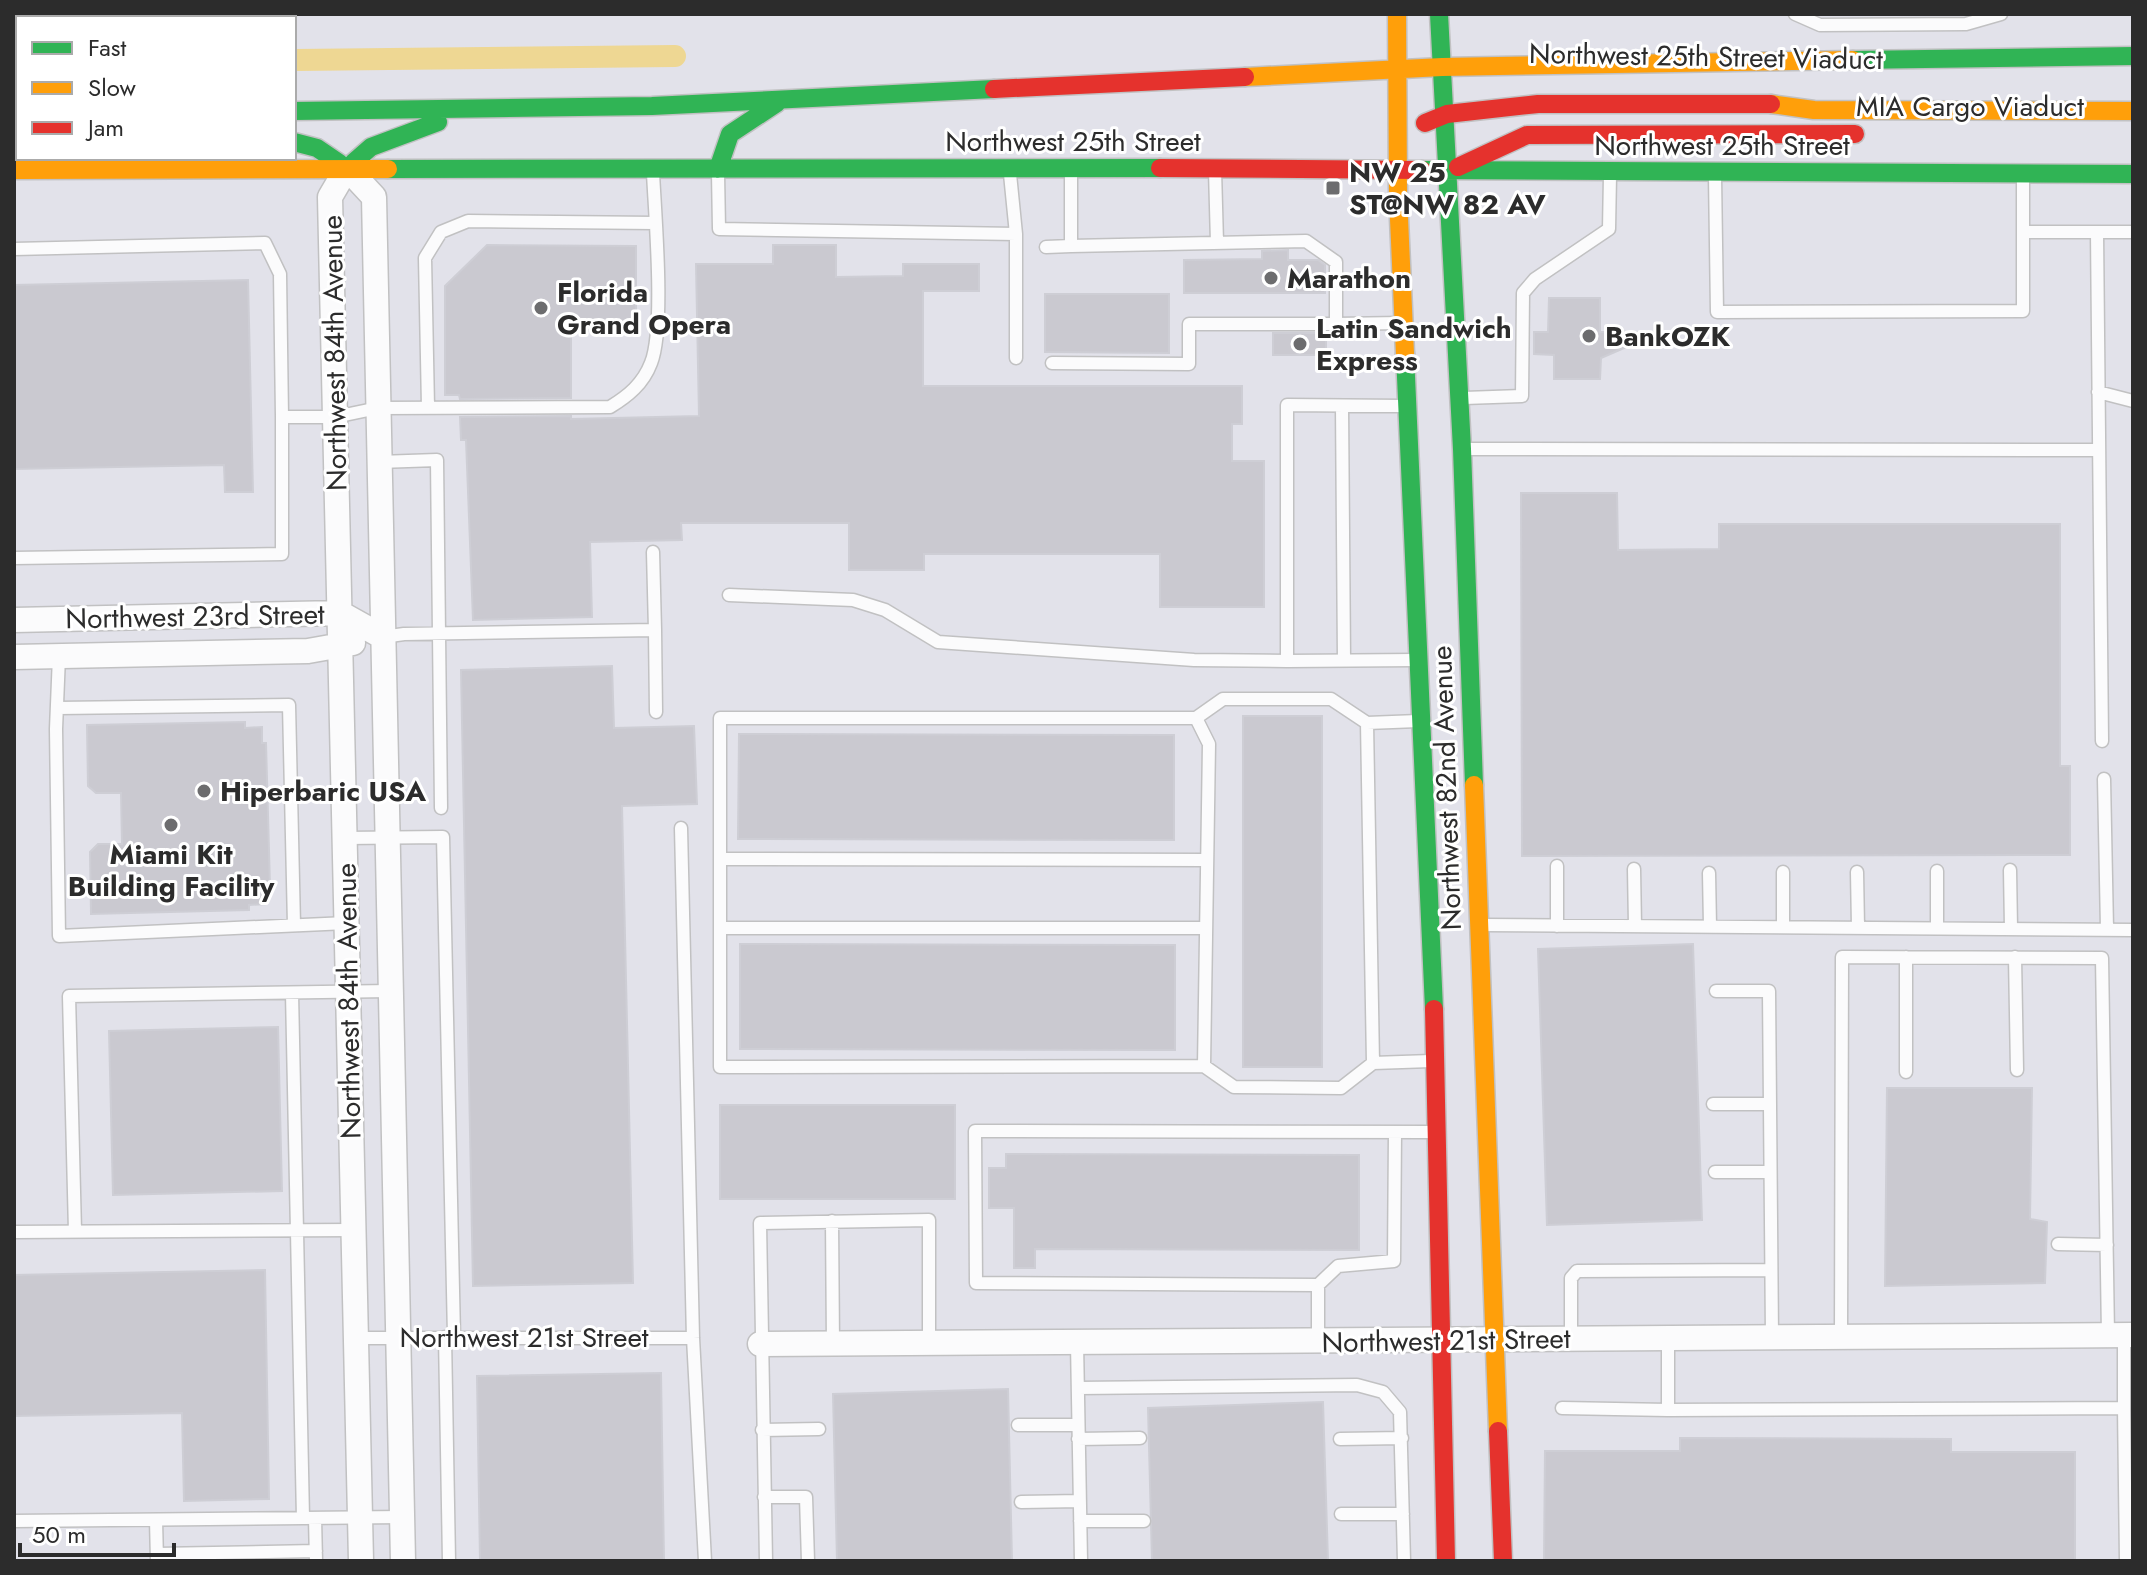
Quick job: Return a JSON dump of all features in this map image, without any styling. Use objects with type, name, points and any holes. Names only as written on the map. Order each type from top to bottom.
[{"type":"main road","name":"Northwest 82nd Avenue","points":[[1397,14],[1397,169],[1435,1061],[1446,1561]]},
{"type":"main road","name":"Northwest 82nd Avenue","points":[[1439,14],[1462,449],[1503,1561]]},
{"type":"main road","name":"Northwest 25th Street","points":[[296,111],[455,110],[782,100],[1442,67],[2133,56]]},
{"type":"main road","name":"Northwest 25th Street Viaduct","points":[[1442,67],[1503,81],[1643,83]]},
{"type":"main road","points":[[1787,104],[1830,90]]},
{"type":"main road","points":[[718,169],[723,143],[732,129],[751,121],[782,100]]},
{"type":"main road","points":[[1397,169],[1415,133],[1429,119],[1445,112],[1495,104],[1787,104],[1814,110],[2133,111]]},
{"type":"main road","points":[[296,143],[317,148],[347,168],[369,146],[398,134],[424,131],[455,110]]},
{"type":"main road","name":"MIA Cargo Viaduct","points":[[1449,171],[1527,135],[1869,134]]},
{"type":"main road","name":"Northwest 25th Street","points":[[14,170],[1397,169],[1610,173],[2133,174]]},
{"type":"main road","points":[[1421,720],[1472,720]]},
{"type":"street","name":"Northwest 84th Avenue","points":[[361,1561],[330,197],[347,168],[374,197],[403,1561]]},
{"type":"street","name":"Northwest 23rd Street","points":[[14,620],[340,613],[383,637]]},
{"type":"street","name":"Northwest 23rd Street","points":[[14,657],[308,651],[383,637]]},
{"type":"street","name":"Northwest 21st Street","points":[[760,1344],[2122,1335]]},
{"type":"lane","points":[[1795,14],[1820,25],[1966,24],[2001,14]]},
{"type":"lane","points":[[282,417],[335,417],[378,408],[610,407],[628,396],[643,380],[652,361],[656,340],[653,169]]},
{"type":"lane","points":[[718,169],[719,229],[1016,234]]},
{"type":"lane","points":[[1010,169],[1016,234],[1016,358]]},
{"type":"lane","points":[[1071,169],[1071,246]]},
{"type":"lane","points":[[1215,169],[1217,243]]},
{"type":"lane","points":[[1459,398],[1522,396],[1523,293],[1535,279],[1609,229],[1610,173]]},
{"type":"lane","points":[[1715,173],[1717,312],[2023,311],[2023,174]]},
{"type":"lane","points":[[428,407],[425,258],[441,232],[468,221],[655,223]]},
{"type":"lane","points":[[2024,232],[2133,232]]},
{"type":"lane","points":[[2097,232],[2102,741]]},
{"type":"lane","points":[[1046,247],[1306,241],[1336,262],[1336,324]]},
{"type":"lane","points":[[14,249],[265,243],[280,274],[282,417],[282,554],[14,558]]},
{"type":"lane","points":[[1052,363],[1189,364],[1189,324],[1404,323]]},
{"type":"lane","points":[[2098,392],[2133,401]]},
{"type":"lane","points":[[1287,661],[1287,405],[1407,406]]},
{"type":"lane","points":[[1342,406],[1344,660]]},
{"type":"lane","points":[[1462,449],[2098,450]]},
{"type":"lane","points":[[379,462],[437,460],[441,808]]},
{"type":"lane","points":[[653,552],[656,712]]},
{"type":"lane","points":[[729,595],[853,600],[885,610],[938,642],[1194,660],[1418,660]]},
{"type":"lane","points":[[383,637],[655,630]]},
{"type":"lane","points":[[59,656],[59,936],[347,923]]},
{"type":"lane","points":[[1421,720],[1367,723],[1331,699],[1223,699],[1196,718],[720,718],[720,1067],[1204,1066],[1234,1087],[1341,1088],[1373,1063],[1435,1061]]},
{"type":"lane","points":[[58,708],[289,705],[294,925]]},
{"type":"lane","points":[[1196,718],[1209,744],[1204,1066]]},
{"type":"lane","points":[[1367,723],[1373,1063]]},
{"type":"lane","points":[[2104,779],[2107,929]]},
{"type":"lane","points":[[681,828],[693,1338],[705,1561]]},
{"type":"lane","points":[[345,838],[443,837],[449,1561]]},
{"type":"lane","points":[[720,859],[1207,860]]},
{"type":"lane","points":[[1557,866],[1557,926]]},
{"type":"lane","points":[[1634,869],[1635,926]]},
{"type":"lane","points":[[2010,870],[2011,928]]},
{"type":"lane","points":[[1937,871],[1937,928]]},
{"type":"lane","points":[[1783,872],[1783,927]]},
{"type":"lane","points":[[1857,872],[1858,927]]},
{"type":"lane","points":[[1709,873],[1710,926]]},
{"type":"lane","points":[[1479,925],[2133,930]]},
{"type":"lane","points":[[720,928],[1205,928]]},
{"type":"lane","points":[[1841,1337],[1842,957],[2102,958],[2107,1245],[2122,1335],[2126,1561]]},
{"type":"lane","points":[[1906,957],[1906,1072]]},
{"type":"lane","points":[[2015,957],[2017,1070]]},
{"type":"lane","points":[[75,1231],[69,996],[390,991]]},
{"type":"lane","points":[[1716,991],[1769,991],[1772,1337]]},
{"type":"lane","points":[[156,1520],[157,1557],[316,1556],[309,1518],[292,993]]},
{"type":"lane","points":[[1713,1104],[1770,1104]]},
{"type":"lane","points":[[1395,1132],[1394,1261],[1338,1266],[1318,1285],[976,1283],[975,1131],[1437,1132]]},
{"type":"lane","points":[[1715,1172],[1770,1172]]},
{"type":"lane","points":[[766,1561],[760,1223],[929,1220],[929,1343]]},
{"type":"lane","points":[[832,1221],[833,1344]]},
{"type":"lane","points":[[14,1232],[353,1230]]},
{"type":"lane","points":[[2058,1244],[2107,1245]]},
{"type":"lane","points":[[1571,1338],[1571,1278],[1577,1271],[1771,1270]]},
{"type":"lane","points":[[1318,1285],[1318,1341]]},
{"type":"lane","points":[[1668,1337],[1668,1410]]},
{"type":"lane","name":"Northwest 21st Street","points":[[356,1338],[693,1338]]},
{"type":"lane","points":[[1077,1343],[1081,1561]]},
{"type":"lane","points":[[1078,1388],[1371,1387],[1383,1392],[1400,1412],[1404,1561]]},
{"type":"lane","points":[[1562,1408],[2124,1408]]},
{"type":"lane","points":[[1018,1425],[1078,1425]]},
{"type":"lane","points":[[762,1430],[819,1429]]},
{"type":"lane","points":[[1078,1439],[1140,1438]]},
{"type":"lane","points":[[1340,1439],[1402,1438]]},
{"type":"lane","points":[[764,1497],[806,1497],[808,1561]]},
{"type":"lane","points":[[1021,1502],[1080,1501]]},
{"type":"lane","points":[[1341,1514],[1403,1514]]},
{"type":"lane","points":[[14,1521],[402,1517]]},
{"type":"lane","points":[[1080,1521],[1144,1521]]},
{"type":"building","name":"Florida Grand Opera","points":[[487,245],[636,246],[636,331],[571,331],[571,398],[460,399],[459,395],[445,395],[445,286]]},
{"type":"building","points":[[773,245],[836,245],[836,277],[903,276],[903,264],[979,264],[979,291],[923,291],[923,386],[1242,386],[1242,424],[1232,424],[1232,461],[1264,461],[1264,607],[1160,607],[1160,554],[924,554],[924,570],[849,570],[849,523],[681,523],[682,540],[590,542],[592,617],[473,620],[466,440],[461,440],[460,417],[571,416],[571,419],[699,416],[696,264],[773,264]]},
{"type":"building","points":[[1288,250],[1288,260],[1318,260],[1325,265],[1325,293],[1184,293],[1184,260],[1262,259],[1262,251]]},
{"type":"building","points":[[248,280],[253,492],[225,492],[224,465],[14,469],[14,285]]},
{"type":"building","points":[[1045,294],[1169,294],[1169,353],[1045,352]]},
{"type":"building","name":"BankOZK","points":[[1549,298],[1600,298],[1600,332],[1661,332],[1601,358],[1600,379],[1554,379],[1554,355],[1534,354],[1534,332],[1548,332]]},
{"type":"building","name":"Latin Sandwich Express","points":[[1273,333],[1326,333],[1326,355],[1273,355]]},
{"type":"building","points":[[1521,493],[1617,493],[1618,550],[1719,549],[1719,524],[2060,524],[2060,766],[2070,766],[2070,855],[1522,856]]},
{"type":"building","points":[[612,666],[614,728],[694,726],[697,804],[622,806],[633,1283],[473,1286],[461,670]]},
{"type":"building","points":[[1243,716],[1322,716],[1322,1067],[1243,1067]]},
{"type":"building","points":[[245,722],[245,728],[262,727],[262,743],[266,743],[270,887],[266,887],[266,904],[249,905],[249,910],[91,914],[90,852],[98,844],[122,844],[121,793],[96,793],[88,786],[87,725]]},
{"type":"building","points":[[739,734],[1174,735],[1174,840],[738,839]]},
{"type":"building","points":[[740,944],[1175,945],[1175,1050],[740,1049]]},
{"type":"building","points":[[1693,944],[1702,1220],[1547,1225],[1538,949]]},
{"type":"building","points":[[278,1027],[282,1191],[113,1195],[109,1031]]},
{"type":"building","points":[[1887,1088],[2032,1088],[2030,1219],[2047,1222],[2045,1283],[1885,1286]]},
{"type":"building","points":[[720,1105],[955,1105],[955,1199],[720,1199]]},
{"type":"building","points":[[1006,1154],[1359,1155],[1359,1250],[1035,1249],[1035,1268],[1014,1268],[1014,1208],[989,1208],[989,1168],[1006,1168]]},
{"type":"building","points":[[265,1270],[269,1499],[184,1501],[182,1413],[14,1416],[14,1275]]},
{"type":"building","points":[[661,1373],[664,1561],[480,1561],[477,1376]]},
{"type":"building","points":[[1008,1389],[1012,1561],[837,1561],[833,1394]]},
{"type":"building","points":[[1323,1402],[1328,1561],[1152,1561],[1148,1408]]},
{"type":"building","points":[[1680,1438],[1951,1439],[1951,1452],[2075,1452],[2075,1561],[1544,1561],[1545,1451],[1680,1451]]},
{"type":"waterway","points":[[296,60],[675,56]]},
{"type":"traffic: fast","points":[[1439,14],[1462,449],[1474,785]]},
{"type":"traffic: fast","points":[[1853,60],[2133,56]]},
{"type":"traffic: fast","points":[[296,111],[652,106],[994,89]]},
{"type":"traffic: fast","points":[[718,169],[730,134],[777,103]]},
{"type":"traffic: fast","points":[[347,168],[371,147],[438,122]]},
{"type":"traffic: fast","points":[[296,143],[317,148],[345,167]]},
{"type":"traffic: fast","points":[[388,169],[1160,168]]},
{"type":"traffic: fast","points":[[1422,170],[2133,174]]},
{"type":"traffic: fast","points":[[1405,354],[1434,1009]]},
{"type":"traffic: slow","points":[[1397,14],[1398,196],[1405,354]]},
{"type":"traffic: slow","points":[[1245,77],[1442,67],[1853,60]]},
{"type":"traffic: slow","points":[[1771,104],[1814,110],[2133,111]]},
{"type":"traffic: slow","points":[[14,170],[388,169]]},
{"type":"traffic: slow","points":[[1474,785],[1498,1431]]},
{"type":"traffic: jam","points":[[994,89],[1245,77]]},
{"type":"traffic: jam","points":[[1425,123],[1447,114],[1538,104],[1771,104]]},
{"type":"traffic: jam","points":[[1458,167],[1527,135],[1855,134]]},
{"type":"traffic: jam","points":[[1160,168],[1422,170]]},
{"type":"traffic: jam","points":[[1434,1009],[1446,1561]]},
{"type":"traffic: jam","points":[[1498,1431],[1503,1561]]},
{"type":"place","name":"NW 25 ST@NW 82 AV","points":[[1333,188]]},
{"type":"place","name":"Marathon","points":[[1271,278]]},
{"type":"place","name":"Florida Grand Opera","points":[[541,308]]},
{"type":"place","name":"BankOZK","points":[[1589,336]]},
{"type":"place","name":"Latin Sandwich Express","points":[[1300,344]]},
{"type":"place","name":"Hiperbaric USA","points":[[204,791]]},
{"type":"place","name":"Miami Kit Building Facility","points":[[171,825]]}]
